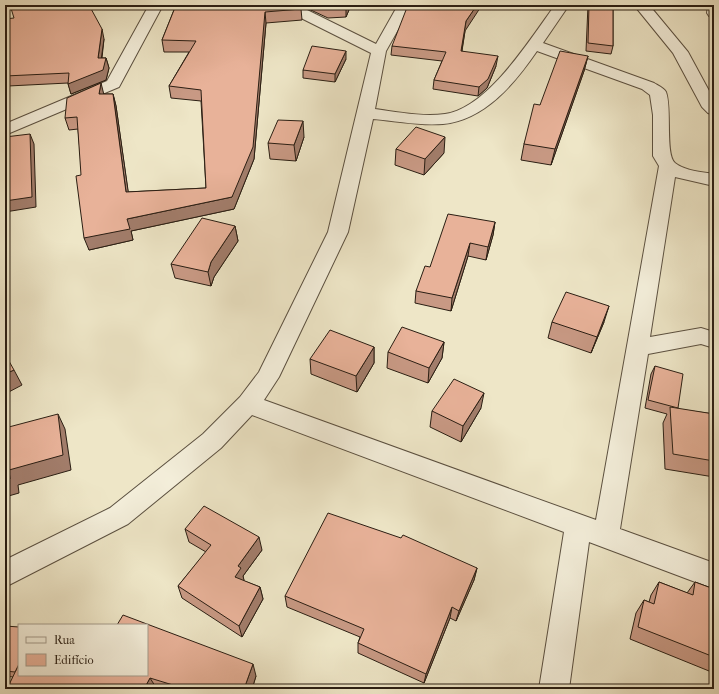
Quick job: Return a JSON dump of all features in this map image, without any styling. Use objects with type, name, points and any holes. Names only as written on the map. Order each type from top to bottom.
[{"type":"street","points":[[5,130],[113,84],[156,5]]},
{"type":"street","points":[[286,5],[379,50]]},
{"type":"street","points":[[5,574],[119,516],[212,441],[248,404],[268,377],[338,232],[379,50],[405,5]]},
{"type":"street","points":[[366,113],[432,119],[453,118],[468,111],[491,96],[520,63],[562,5]]},
{"type":"street","points":[[641,5],[680,52],[711,107]]},
{"type":"street","points":[[714,6],[714,13]]},
{"type":"street","points":[[533,45],[638,82],[648,86],[658,93],[661,115],[662,156],[668,166],[682,173],[714,180]]},
{"type":"street","points":[[711,107],[714,88]]},
{"type":"street","points":[[606,536],[668,166]]},
{"type":"street","points":[[638,348],[701,336],[714,340]]},
{"type":"street","points":[[248,404],[714,576]]},
{"type":"street","points":[[554,689],[578,526]]},
{"type":"building","points":[[10,5],[89,5],[102,29],[98,58],[106,58],[103,70],[68,84],[69,73],[5,76],[5,19],[14,18]]},
{"type":"building","points":[[176,5],[293,5],[301,9],[265,12],[253,147],[232,197],[127,219],[130,229],[84,238],[76,176],[81,175],[77,117],[65,118],[67,98],[101,83],[99,94],[113,94],[126,192],[206,188],[201,90],[169,86],[196,41],[162,40]]},
{"type":"building","points":[[322,5],[347,5],[327,7]]},
{"type":"building","points":[[409,5],[477,5],[466,21],[461,51],[498,56],[488,79],[479,87],[434,80],[446,52],[392,46]]},
{"type":"building","points":[[589,5],[613,5],[613,46],[588,43]]},
{"type":"building","points":[[312,46],[346,51],[335,74],[303,70]]},
{"type":"building","points":[[560,51],[588,56],[555,149],[524,144],[534,104],[540,105]]},
{"type":"building","points":[[278,120],[303,121],[294,145],[268,143]]},
{"type":"building","points":[[416,127],[445,137],[425,159],[396,149]]},
{"type":"building","points":[[30,134],[32,197],[5,201],[5,137]]},
{"type":"building","points":[[448,214],[495,222],[488,247],[470,243],[452,298],[416,291],[425,266],[430,267]]},
{"type":"building","points":[[202,218],[235,226],[211,262],[208,272],[171,264]]},
{"type":"building","points":[[566,292],[609,306],[597,337],[552,322]]},
{"type":"building","points":[[402,327],[444,342],[429,368],[388,352]]},
{"type":"building","points":[[330,330],[374,347],[356,376],[310,359]]},
{"type":"building","points":[[5,354],[14,370],[5,374]]},
{"type":"building","points":[[655,366],[683,374],[678,408],[648,400]]},
{"type":"building","points":[[454,379],[484,393],[463,426],[432,411]]},
{"type":"building","points":[[670,407],[714,414],[714,461],[673,454]]},
{"type":"building","points":[[58,414],[63,455],[9,470],[10,479],[5,480],[5,428]]},
{"type":"building","points":[[204,506],[259,537],[238,566],[241,568],[235,577],[260,587],[239,626],[178,586],[211,545],[185,529]]},
{"type":"building","points":[[328,513],[401,538],[403,535],[477,568],[459,611],[452,607],[426,674],[358,643],[364,629],[285,596]]},
{"type":"building","points":[[659,582],[693,595],[695,582],[714,589],[714,657],[638,627],[644,600],[654,604]]},
{"type":"building","points":[[123,615],[147,624],[118,624]]},
{"type":"building","points":[[148,624],[253,664],[244,689],[186,689],[150,678],[144,689],[7,689],[18,666],[18,676],[148,676]]},
{"type":"building","points":[[5,626],[18,627],[18,666],[15,672],[5,671]]}]
